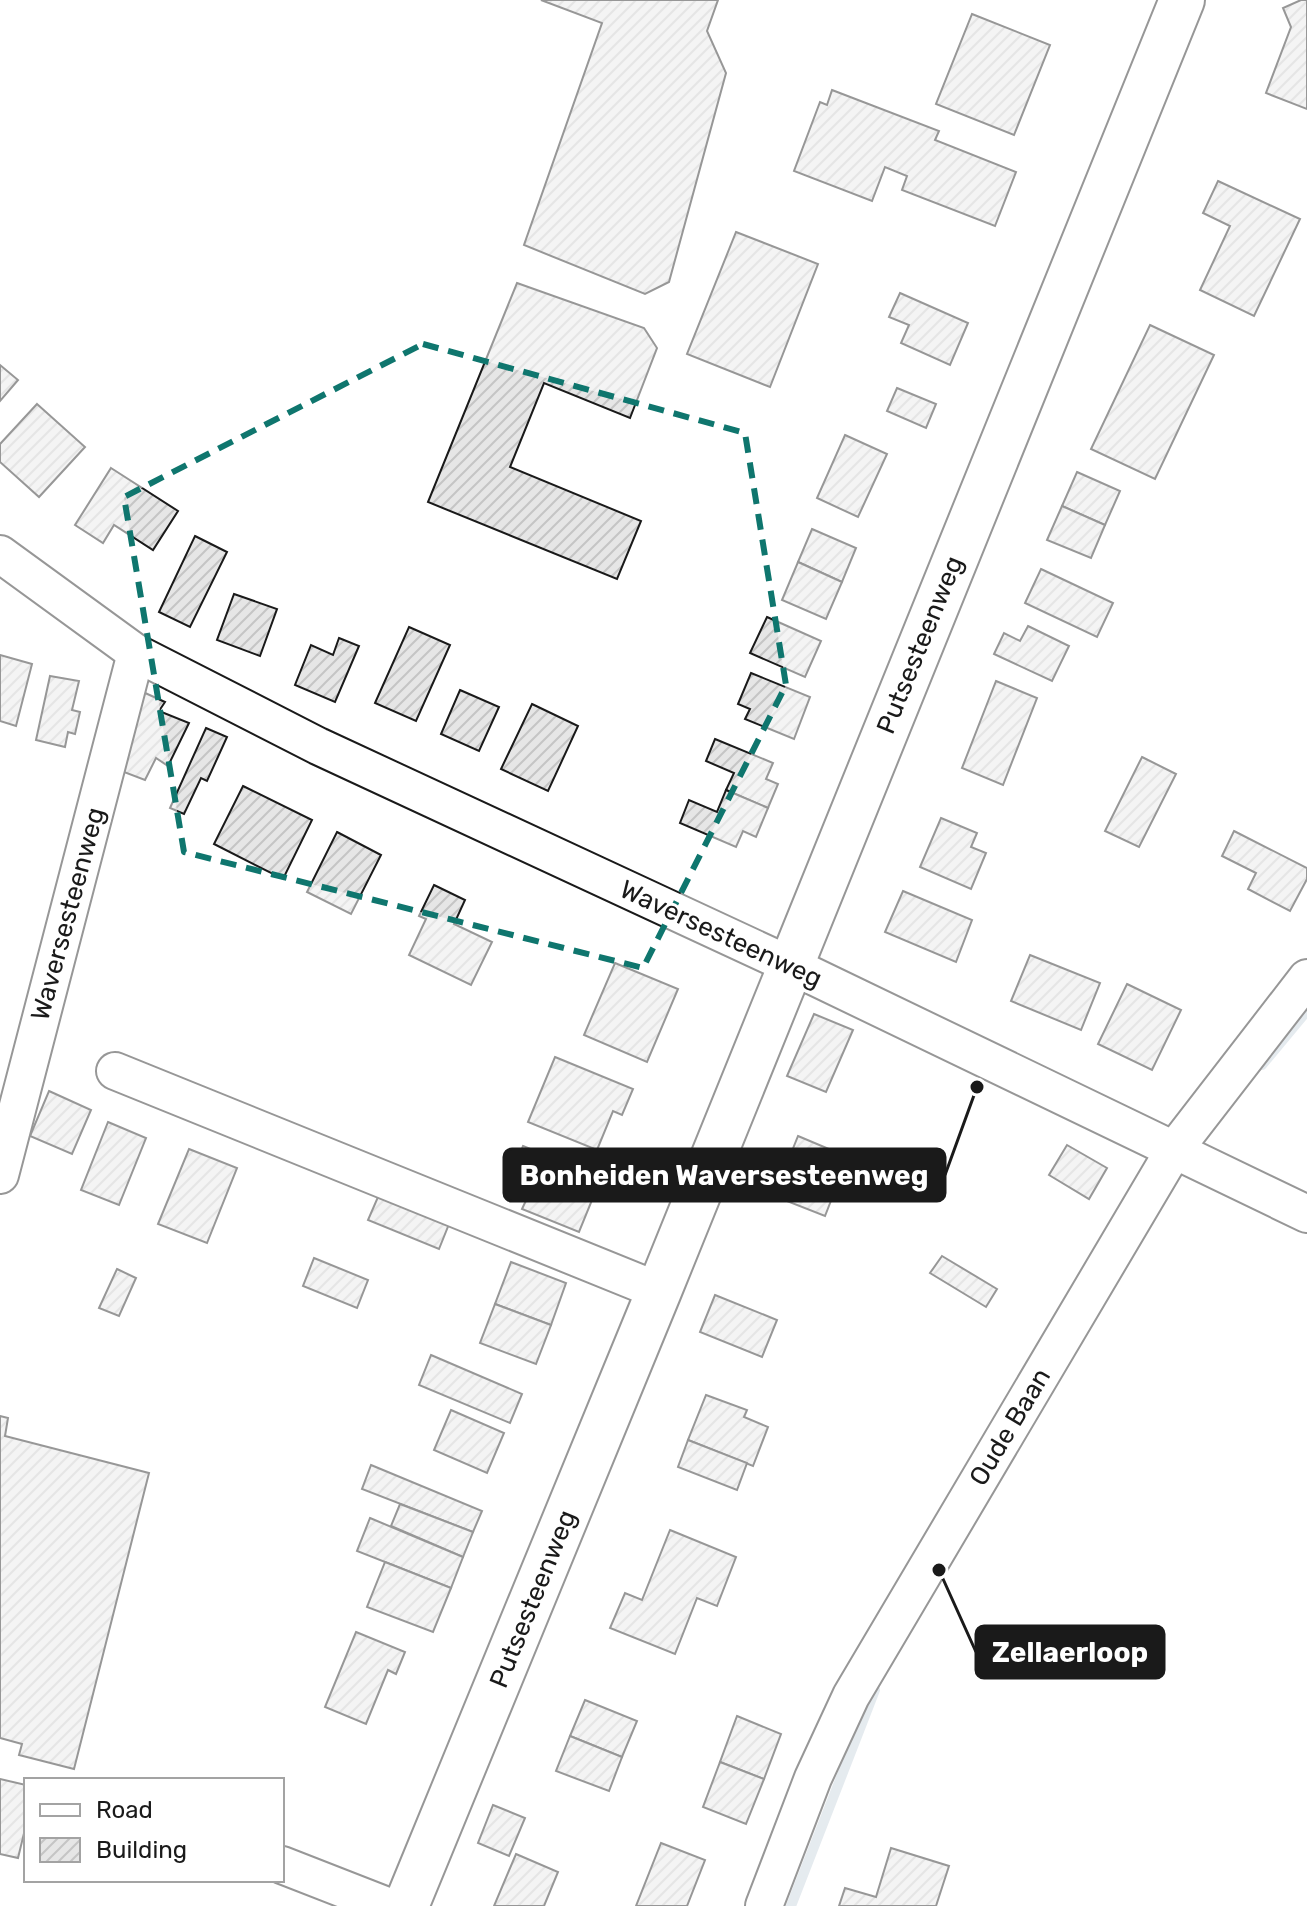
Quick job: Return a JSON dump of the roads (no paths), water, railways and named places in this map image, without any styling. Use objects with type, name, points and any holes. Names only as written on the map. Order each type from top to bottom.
[{"type":"main road","name":"Putsesteenweg","points":[[406,1906],[659,1291],[1182,0]]},
{"type":"street","name":"Waversesteenweg","points":[[0,554],[136,653],[318,746],[790,965],[1307,1214]]},
{"type":"street","name":"Waversesteenweg","points":[[0,1175],[136,653]]},
{"type":"street","name":"Oude Baan","points":[[764,1906],[813,1778],[851,1696],[1174,1150],[1307,978]]},
{"type":"street","points":[[115,1071],[659,1291]]},
{"type":"street","points":[[284,1866],[387,1906]]},
{"type":"waterway","points":[[1262,1065],[1307,1011]]},
{"type":"waterway","points":[[791,1906],[875,1690]]},
{"type":"place","name":"Bonheiden Waversesteenweg","points":[[977,1087]]},
{"type":"place","name":"Zellaerloop","points":[[939,1570]]}]
